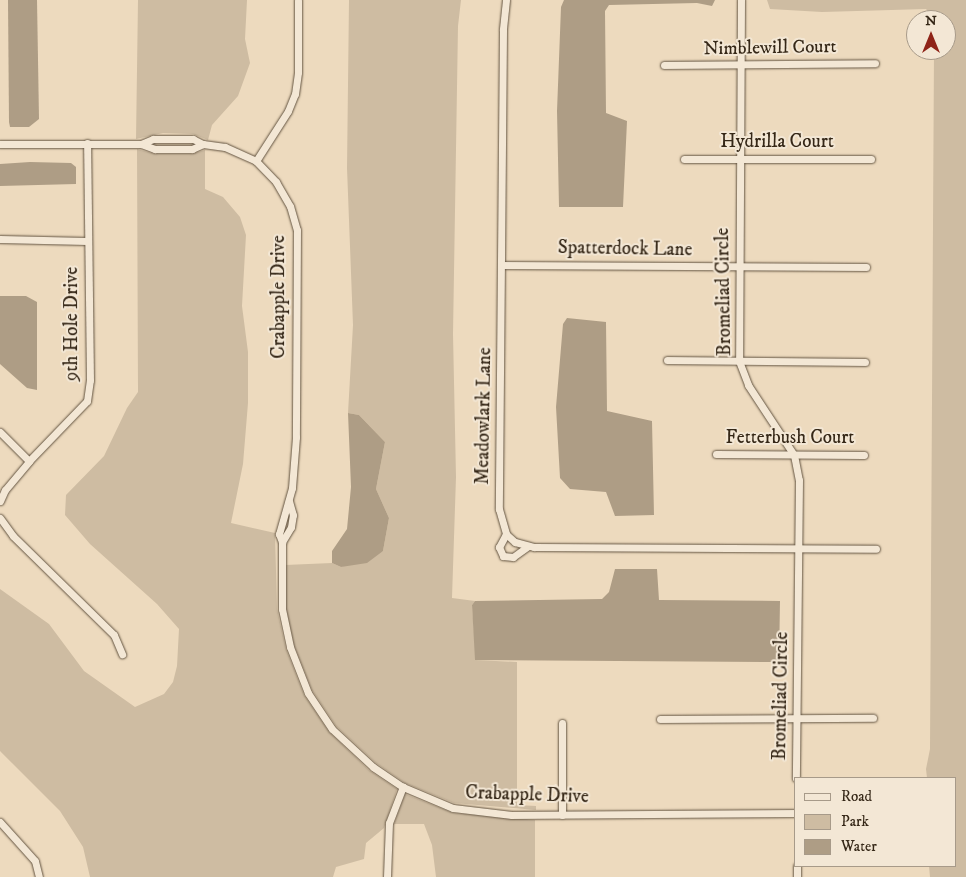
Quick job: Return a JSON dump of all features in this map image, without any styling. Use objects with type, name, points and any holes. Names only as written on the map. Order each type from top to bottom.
[{"type":"street","points":[[256,161],[288,111],[295,94],[298,72],[298,0]]},
{"type":"street","name":"Meadowlark Lane","points":[[506,0],[503,30],[503,265],[499,509],[506,534]]},
{"type":"street","name":"Bromeliad Circle","points":[[741,0],[739,65],[739,361],[748,385],[794,455],[798,480],[800,549],[796,777]]},
{"type":"street","name":"Nimblewill Court","points":[[664,65],[875,63]]},
{"type":"street","name":"9th Hole Drive","points":[[0,501],[4,490],[29,461],[87,401],[90,380],[87,143]]},
{"type":"street","name":"Crabapple Drive","points":[[0,144],[141,144],[164,149],[192,149],[203,144],[225,147],[256,161],[276,182],[290,206],[297,230],[296,437],[290,501],[284,510],[279,534],[282,542],[282,609],[290,647],[308,693],[332,730],[373,767],[403,788],[453,808],[512,815],[794,812]]},
{"type":"street","name":"Hydrilla Court","points":[[684,158],[870,159]]},
{"type":"street","points":[[0,239],[87,241]]},
{"type":"street","name":"Spatterdock Lane","points":[[503,265],[866,268]]},
{"type":"street","points":[[667,360],[865,362]]},
{"type":"street","points":[[0,432],[29,461]]},
{"type":"street","name":"Fetterbush Court","points":[[716,454],[864,455]]},
{"type":"street","points":[[0,518],[13,536],[114,635],[122,654]]},
{"type":"street","points":[[528,546],[513,558],[503,556],[499,545],[506,534],[528,546],[876,549]]},
{"type":"street","points":[[660,719],[873,718]]},
{"type":"street","points":[[562,723],[562,815]]},
{"type":"street","points":[[387,877],[389,824],[403,788]]},
{"type":"street","points":[[0,822],[35,860],[40,877]]},
{"type":"green space","points":[[138,0],[247,0],[245,39],[250,63],[238,96],[212,125],[208,140],[193,134],[163,133],[136,139]]},
{"type":"green space","points":[[349,0],[461,0],[458,26],[453,334],[456,477],[452,598],[475,601],[472,605],[476,660],[517,662],[517,805],[536,806],[536,810],[454,803],[405,783],[376,763],[336,726],[312,690],[294,645],[286,608],[285,565],[332,563],[341,567],[383,551],[389,518],[376,489],[385,442],[359,415],[348,413],[353,325],[347,168]]},
{"type":"green space","points":[[767,0],[966,0],[966,877],[930,877],[929,867],[956,867],[956,777],[927,777],[926,769],[930,749],[934,60],[956,60],[956,10],[822,12],[770,9]]},
{"type":"green space","points":[[137,149],[155,154],[192,154],[205,150],[205,189],[223,197],[240,217],[246,235],[242,306],[248,352],[248,403],[243,464],[231,523],[275,533],[277,609],[286,649],[304,695],[329,732],[370,771],[397,789],[384,828],[366,843],[364,859],[336,867],[333,877],[90,877],[83,847],[60,811],[0,751],[0,589],[49,624],[84,671],[135,707],[164,694],[173,682],[177,666],[179,629],[157,604],[90,544],[65,515],[66,495],[104,456],[127,408],[138,392]]},
{"type":"green space","points":[[405,794],[453,813],[535,820],[535,877],[436,877],[432,845],[424,824],[394,824]]},
{"type":"water","points":[[8,0],[37,0],[39,119],[29,127],[10,127],[9,122]]},
{"type":"water","points":[[564,0],[715,0],[712,6],[697,3],[609,5],[605,11],[606,113],[627,121],[623,207],[559,207],[557,111],[561,7]]},
{"type":"water","points":[[30,162],[71,163],[76,167],[76,184],[0,186],[0,164]]},
{"type":"water","points":[[0,296],[26,296],[37,302],[37,390],[27,388],[0,364]]},
{"type":"water","points":[[567,318],[606,322],[607,411],[652,421],[654,515],[615,516],[606,492],[570,489],[560,478],[556,407],[563,324]]},
{"type":"water","points":[[348,413],[359,415],[385,442],[376,489],[389,518],[383,551],[367,563],[341,567],[332,563],[332,551],[347,529],[351,487]]},
{"type":"water","points":[[615,569],[657,569],[659,600],[780,601],[779,662],[475,660],[472,605],[475,601],[602,599],[609,592]]}]
